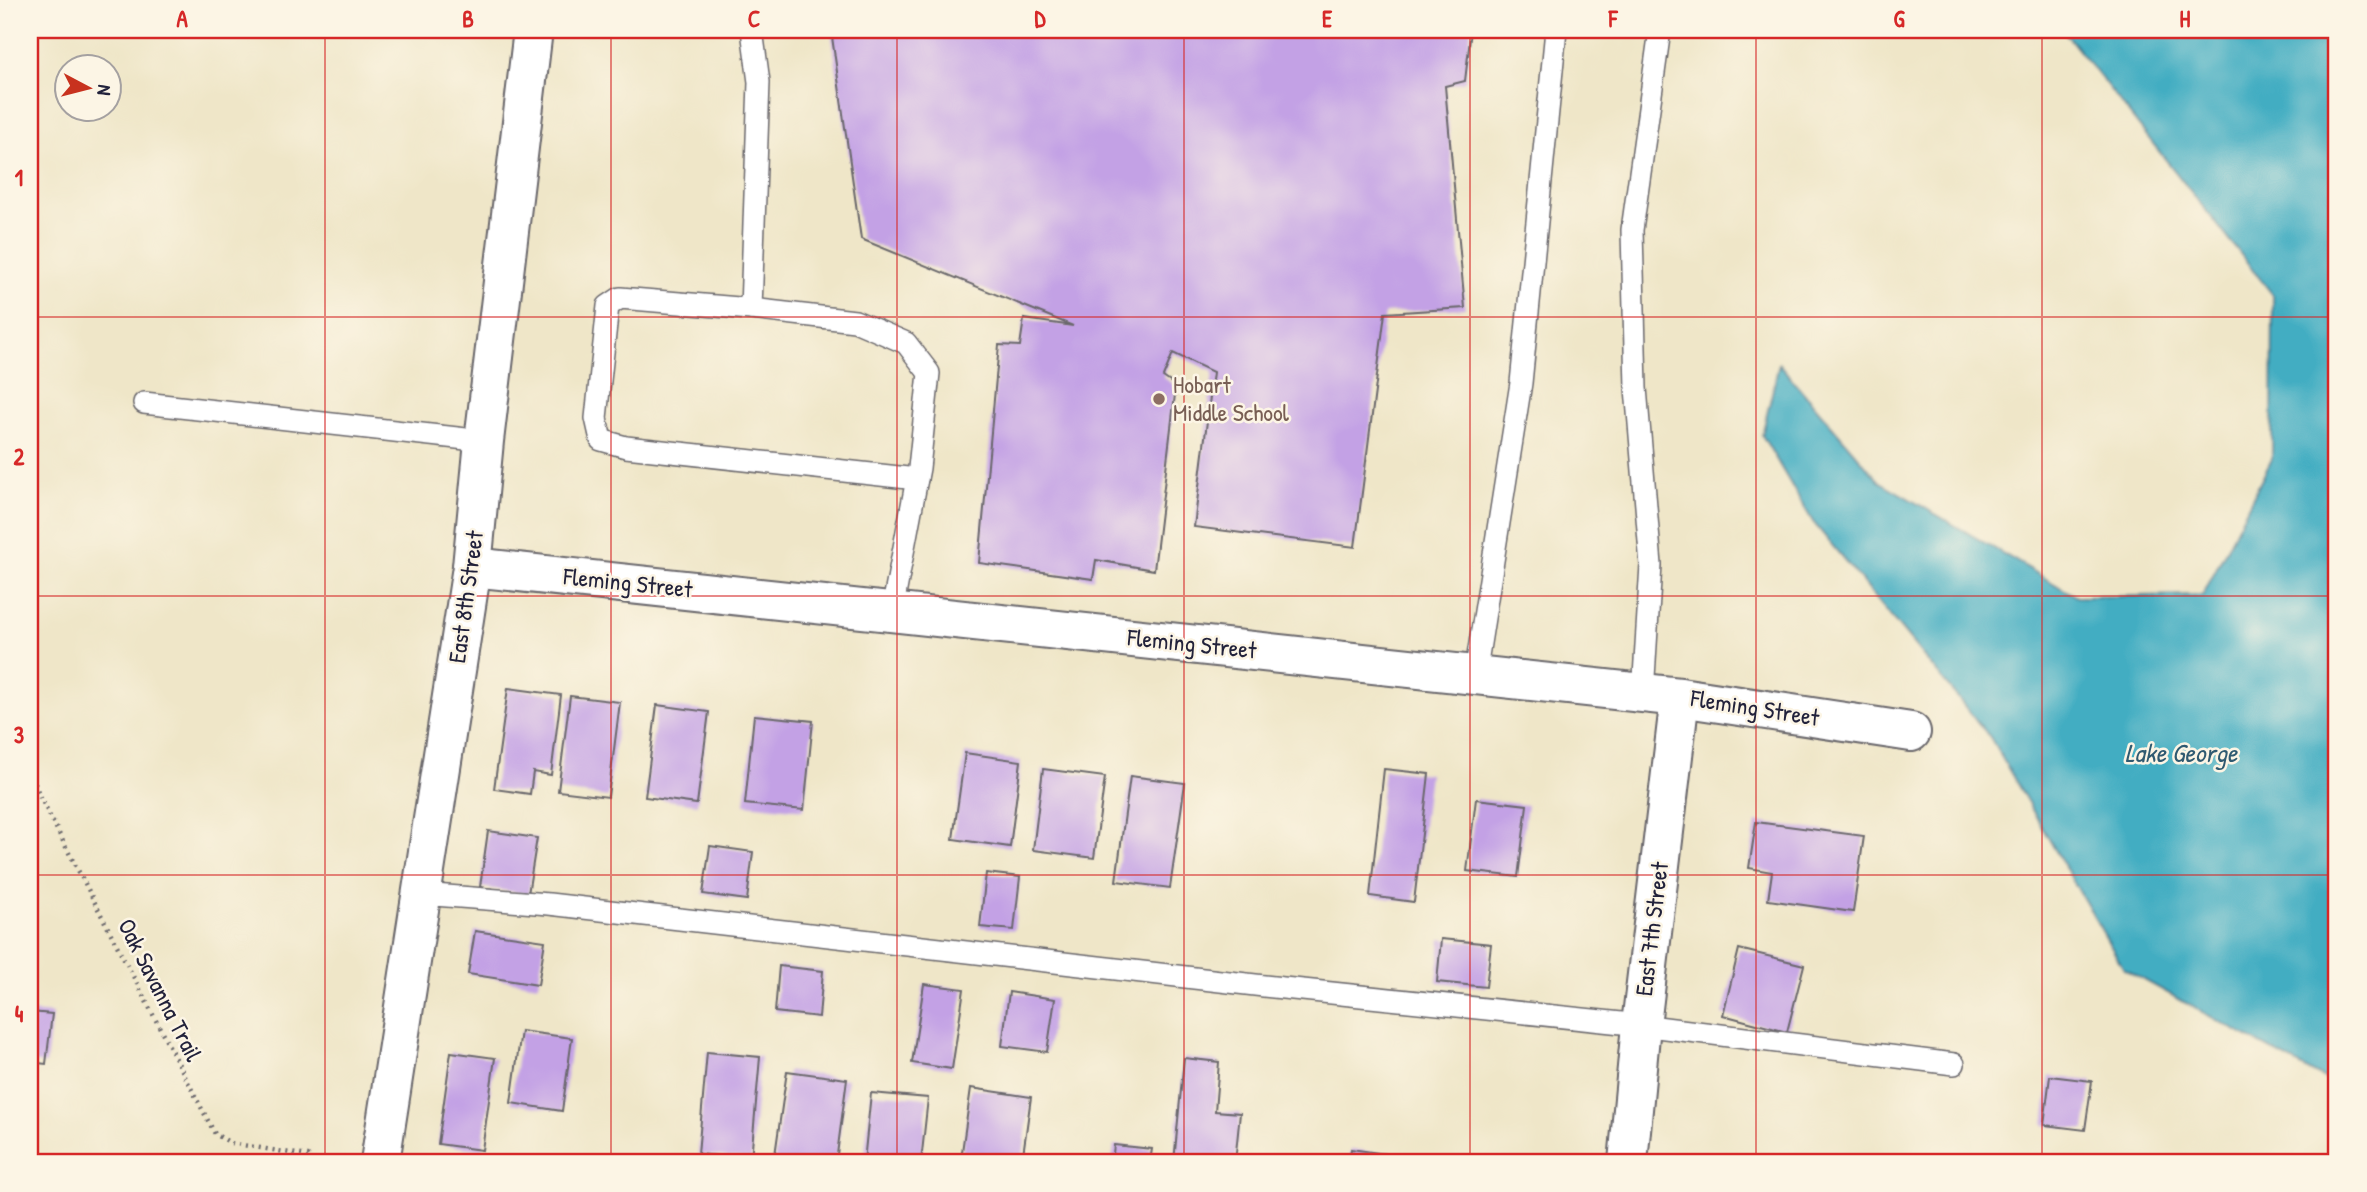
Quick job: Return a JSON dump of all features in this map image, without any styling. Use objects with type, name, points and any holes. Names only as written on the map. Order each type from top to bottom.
[{"type":"street","name":"East 8th Street","points":[[380,1162],[472,566],[484,441],[533,30]]},
{"type":"street","name":"Fleming Street","points":[[472,566],[1680,696],[1911,732]]},
{"type":"street","name":"East 7th Street","points":[[1628,1162],[1641,1025],[1680,696]]},
{"type":"lane","points":[[751,309],[759,82],[752,30]]},
{"type":"lane","points":[[1475,674],[1521,383],[1556,30]]},
{"type":"lane","points":[[1643,692],[1651,565],[1636,388],[1632,230],[1660,30]]},
{"type":"lane","points":[[892,611],[917,479],[929,373],[906,343],[855,321],[620,298],[608,306],[596,418],[601,440],[626,447],[917,479]]},
{"type":"lane","points":[[144,403],[484,441]]},
{"type":"lane","points":[[421,894],[549,904],[1264,986],[1641,1025],[1954,1064]]},
{"type":"path","name":"Oak Savanna Trail","points":[[30,769],[40,797],[215,1134],[231,1143],[308,1156],[311,1162]]},
{"type":"water","name":"Lake George","points":[[2063,30],[2337,30],[2337,1086],[2124,969],[1990,737],[1813,522],[1762,435],[1779,364],[1879,481],[2077,597],[2203,595],[2272,459],[2273,295]]},
{"type":"building","points":[[831,30],[1471,30],[1465,81],[1445,86],[1465,308],[1385,313],[1355,547],[1194,527],[1213,372],[1173,353],[1163,377],[1176,386],[1154,570],[1096,560],[1093,579],[979,563],[999,345],[1020,346],[1024,319],[1073,326],[861,239]]},
{"type":"building","points":[[508,688],[561,695],[551,775],[533,772],[530,794],[494,789]]},
{"type":"building","points":[[570,696],[620,702],[608,797],[558,791]]},
{"type":"building","points":[[657,705],[709,712],[697,804],[645,797]]},
{"type":"building","points":[[754,715],[813,721],[804,810],[745,804]]},
{"type":"building","points":[[965,753],[1021,761],[1010,847],[953,839]]},
{"type":"building","points":[[1043,769],[1105,777],[1094,858],[1033,850]]},
{"type":"building","points":[[1384,769],[1429,774],[1414,902],[1370,896]]},
{"type":"building","points":[[1130,776],[1185,783],[1170,888],[1116,881]]},
{"type":"building","points":[[1476,799],[1527,805],[1518,877],[1467,871]]},
{"type":"building","points":[[1756,822],[1864,836],[1853,912],[1768,900],[1772,872],[1749,868]]},
{"type":"building","points":[[488,831],[537,838],[528,894],[480,887]]},
{"type":"building","points":[[710,846],[753,852],[747,900],[703,894]]},
{"type":"building","points":[[986,873],[1020,877],[1014,930],[980,927]]},
{"type":"building","points":[[475,931],[545,941],[538,985],[468,974]]},
{"type":"building","points":[[1441,939],[1491,944],[1486,987],[1437,982]]},
{"type":"building","points":[[1739,949],[1804,965],[1787,1032],[1723,1015]]},
{"type":"building","points":[[779,966],[823,971],[819,1017],[775,1012]]},
{"type":"building","points":[[924,984],[964,989],[952,1069],[912,1063]]},
{"type":"building","points":[[1009,992],[1055,999],[1047,1052],[1002,1046]]},
{"type":"building","points":[[30,1012],[52,1014],[46,1064],[30,1062]]},
{"type":"building","points":[[521,1031],[572,1038],[562,1111],[511,1103]]},
{"type":"building","points":[[451,1052],[495,1058],[482,1150],[438,1144]]},
{"type":"building","points":[[707,1052],[760,1057],[751,1159],[698,1154]]},
{"type":"building","points":[[1184,1058],[1219,1062],[1215,1111],[1240,1113],[1235,1162],[1174,1162]]},
{"type":"building","points":[[787,1071],[847,1079],[836,1162],[774,1162]]},
{"type":"building","points":[[2050,1076],[2092,1081],[2085,1130],[2044,1125]]},
{"type":"building","points":[[971,1088],[1031,1097],[1022,1162],[951,1162],[952,1158],[961,1159]]},
{"type":"building","points":[[871,1093],[928,1098],[921,1162],[864,1162]]},
{"type":"building","points":[[1114,1145],[1152,1149],[1150,1162],[1112,1162]]},
{"type":"building","points":[[1351,1149],[1400,1156],[1399,1162],[1349,1162]]},
{"type":"place","name":"Hobart Middle School","points":[[1159,399]]}]
